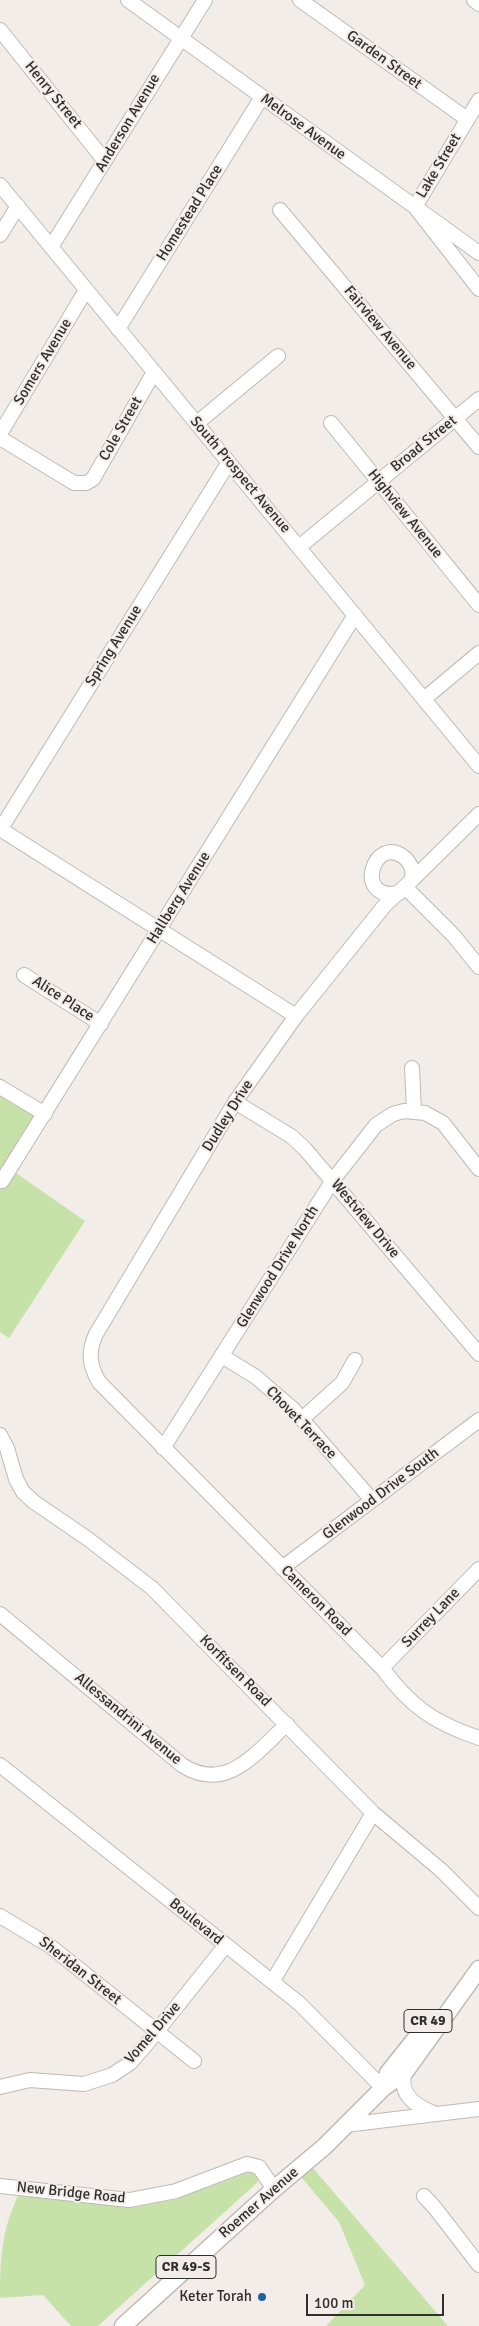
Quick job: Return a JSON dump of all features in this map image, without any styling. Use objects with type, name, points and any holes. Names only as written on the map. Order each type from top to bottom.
[{"type":"main road","name":"CR 49","points":[[383,2088],[388,2073],[479,1957]]},
{"type":"main road","name":"CR 49","points":[[345,2125],[383,2088],[405,2072],[479,1969]]},
{"type":"main road","name":"Roemer Avenue","points":[[123,2326],[345,2125]]},
{"type":"street","name":"Melrose Avenue","points":[[128,0],[479,253]]},
{"type":"street","name":"Anderson Avenue","points":[[51,247],[180,38],[206,0]]},
{"type":"street","name":"Garden Street","points":[[300,0],[467,119]]},
{"type":"street","points":[[474,0],[479,4]]},
{"type":"street","name":"Henry Street","points":[[0,30],[105,161]]},
{"type":"street","name":"Homestead Place","points":[[118,329],[262,97]]},
{"type":"street","name":"Lake Street","points":[[415,207],[479,100]]},
{"type":"street","name":"South Prospect Avenue","points":[[0,185],[479,766]]},
{"type":"street","points":[[0,236],[18,206]]},
{"type":"street","points":[[415,207],[479,289]]},
{"type":"street","name":"Fairview Avenue","points":[[280,210],[479,446]]},
{"type":"street","name":"Somers Avenue","points":[[0,434],[86,290]]},
{"type":"street","points":[[197,423],[278,356]]},
{"type":"street","name":"Cole Street","points":[[0,438],[74,483],[86,483],[93,478],[154,372]]},
{"type":"street","name":"Broad Street","points":[[299,547],[479,399]]},
{"type":"street","name":"Highview Avenue","points":[[330,423],[479,606]]},
{"type":"street","name":"Spring Avenue","points":[[0,829],[229,462]]},
{"type":"street","name":"Hallberg Avenue","points":[[2,1181],[355,615]]},
{"type":"street","points":[[424,699],[479,653]]},
{"type":"street","name":"Dudley Drive","points":[[90,1361],[90,1352],[96,1334],[235,1102],[296,1016],[385,904],[405,887],[479,814]]},
{"type":"street","points":[[0,829],[296,1016]]},
{"type":"street","points":[[405,887],[454,936],[479,967]]},
{"type":"street","name":"Alice Place","points":[[24,975],[101,1024]]},
{"type":"street","points":[[412,1068],[414,1111],[425,1113],[442,1123],[479,1168]]},
{"type":"street","points":[[0,1087],[45,1114]]},
{"type":"street","name":"Westview Drive","points":[[235,1102],[290,1136],[305,1149],[479,1354]]},
{"type":"street","name":"Glenwood Drive North","points":[[163,1448],[333,1180],[376,1126],[393,1114],[414,1111]]},
{"type":"street","name":"Chovet Terrace","points":[[222,1356],[256,1377],[302,1418],[372,1500]]},
{"type":"street","points":[[302,1418],[342,1383],[355,1360]]},
{"type":"street","name":"Cameron Road","points":[[90,1361],[99,1382],[382,1668],[400,1692],[412,1704],[439,1722],[479,1738]]},
{"type":"street","name":"Glenwood Drive South","points":[[282,1568],[479,1420]]},
{"type":"street","name":"Korfitsen Road","points":[[0,1435],[5,1460],[23,1492],[152,1588],[373,1813],[441,1870],[479,1908]]},
{"type":"street","name":"Surrey Lane","points":[[382,1668],[479,1569]]},
{"type":"street","name":"Allessandrini Avenue","points":[[0,1614],[182,1765],[195,1772],[210,1776],[238,1768],[287,1724]]},
{"type":"street","name":"Boulevard","points":[[0,1765],[321,2023],[383,2088]]},
{"type":"street","points":[[272,1982],[373,1813]]},
{"type":"street","name":"Sheridan Street","points":[[0,1916],[50,1946],[194,2061]]},
{"type":"street","name":"Vomel Drive","points":[[0,2087],[30,2080],[72,2084],[99,2080],[130,2063],[226,1945]]},
{"type":"street","points":[[405,2072],[403,2086],[407,2096],[418,2106],[437,2114]]},
{"type":"street","points":[[345,2125],[479,2109]]},
{"type":"street","name":"New Bridge Road","points":[[0,2186],[129,2200],[176,2191],[247,2164],[259,2167],[274,2189]]},
{"type":"street","points":[[424,2196],[436,2208],[479,2265]]},
{"type":"green space","points":[[0,1078],[44,1110],[6,1166],[85,1221],[9,1338],[0,1332]]},
{"type":"green space","points":[[307,2161],[448,2326],[326,2326],[365,2285],[339,2222],[296,2171]]},
{"type":"green space","points":[[249,2172],[259,2174],[258,2182],[98,2326],[71,2326],[43,2295],[0,2298],[2,2255],[6,2228],[22,2188],[129,2200],[176,2199]]},
{"type":"place","name":"Keter Torah","points":[[262,2297]]}]
